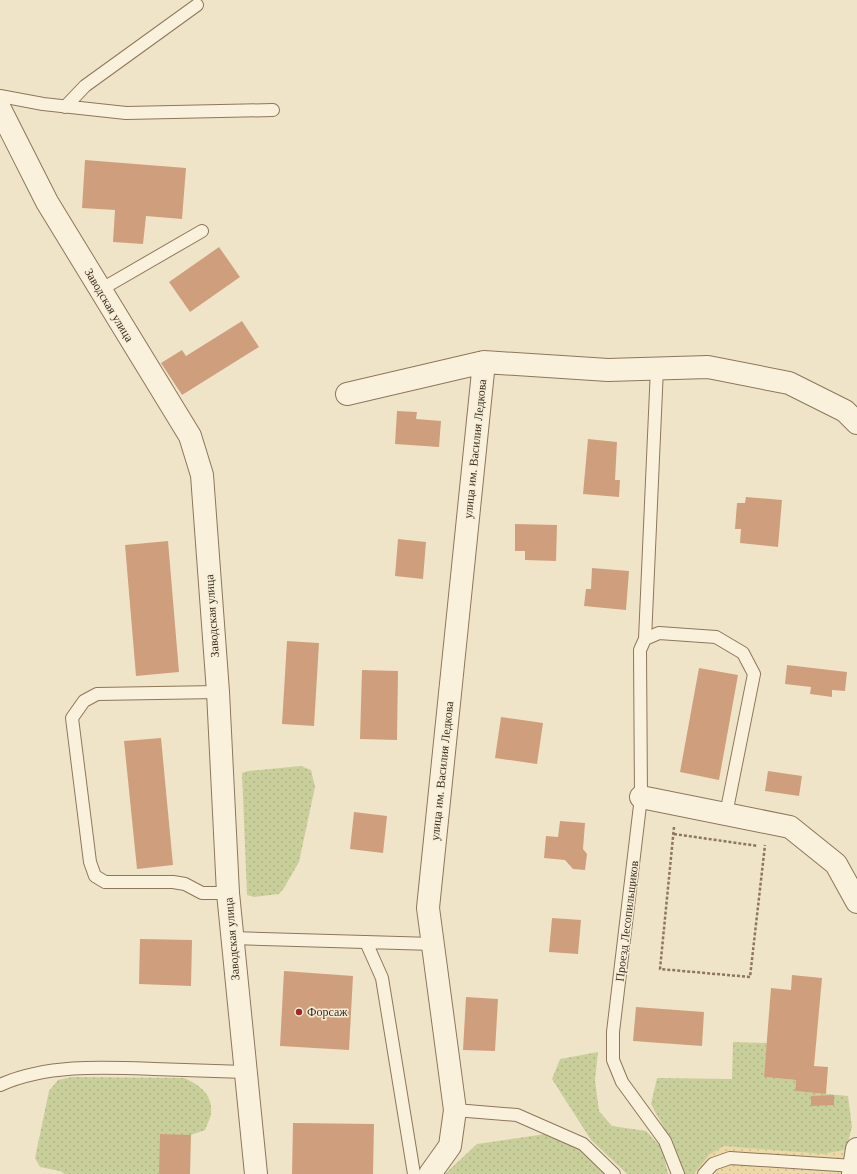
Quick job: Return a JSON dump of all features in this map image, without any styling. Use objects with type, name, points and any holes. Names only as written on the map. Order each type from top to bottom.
[{"type":"street","name":"Заводская улица","points":[[0,109],[47,202],[190,436],[202,475],[218,692],[228,893],[256,1174]]},
{"type":"street","points":[[347,394],[484,362],[608,370],[708,367],[789,384],[844,412],[857,423]]},
{"type":"street","name":"улица им. Василия Ледкова","points":[[430,1174],[450,1146],[455,1110],[428,908],[484,362]]},
{"type":"street","points":[[642,797],[790,827],[850,876],[857,902]]},
{"type":"lane","points":[[65,107],[85,86],[197,4]]},
{"type":"lane","points":[[0,96],[65,107],[126,113],[273,110]]},
{"type":"lane","points":[[100,290],[202,231]]},
{"type":"lane","points":[[657,368],[645,639],[659,633],[716,637],[743,653],[754,674],[726,814]]},
{"type":"lane","name":"Проезд Лесопильщиков","points":[[645,639],[640,650],[642,797],[612,1032],[613,1060],[622,1082],[664,1141],[678,1174]]},
{"type":"lane","points":[[218,692],[97,694],[84,701],[72,718],[90,862],[95,876],[106,882],[173,882],[185,884],[202,893],[228,893]]},
{"type":"lane","points":[[232,938],[433,944]]},
{"type":"lane","points":[[366,942],[382,978],[414,1174]]},
{"type":"lane","points":[[0,1086],[12,1080],[56,1071],[99,1067],[245,1072]]},
{"type":"lane","points":[[455,1110],[517,1115],[583,1144],[614,1174]]},
{"type":"lane","points":[[704,1174],[713,1164],[730,1158],[855,1163]]},
{"type":"path","points":[[676,805],[660,970],[750,977],[768,822]]},
{"type":"path","points":[[674,834],[765,846]]},
{"type":"green space","points":[[301,766],[311,770],[315,787],[299,862],[279,894],[254,897],[247,895],[242,773],[248,771]]},
{"type":"green space","points":[[733,1042],[767,1043],[764,1077],[796,1080],[795,1091],[848,1096],[852,1127],[846,1150],[824,1154],[710,1154],[694,1174],[683,1174],[670,1139],[651,1104],[657,1078],[732,1079]]},
{"type":"green space","points":[[598,1052],[595,1080],[599,1111],[612,1126],[646,1131],[662,1148],[668,1174],[627,1174],[591,1140],[552,1079],[560,1059]]},
{"type":"green space","points":[[72,1077],[184,1078],[204,1090],[210,1100],[210,1116],[205,1130],[191,1135],[162,1174],[65,1174],[60,1171],[40,1167],[35,1158],[49,1091],[58,1080]]},
{"type":"green space","points":[[566,1131],[606,1174],[445,1174],[477,1144]]},
{"type":"sand","points":[[724,1146],[824,1154],[846,1150],[857,1174],[694,1174],[710,1154]]},
{"type":"building","points":[[85,160],[186,168],[182,219],[146,216],[143,244],[113,242],[115,210],[82,208]]},
{"type":"building","points":[[219,247],[240,277],[190,312],[169,282]]},
{"type":"building","points":[[242,321],[259,347],[182,395],[161,363],[182,350],[186,356]]},
{"type":"building","points":[[397,411],[417,412],[416,419],[441,421],[439,447],[395,444]]},
{"type":"building","points":[[588,439],[617,442],[615,480],[620,480],[619,497],[583,494]]},
{"type":"building","points":[[746,497],[782,500],[778,547],[740,543],[741,529],[735,529],[737,503],[745,503]]},
{"type":"building","points":[[515,524],[557,525],[556,561],[525,560],[525,551],[515,551]]},
{"type":"building","points":[[398,539],[426,542],[423,579],[395,576]]},
{"type":"building","points":[[168,541],[179,672],[136,676],[125,545]]},
{"type":"building","points":[[592,568],[629,571],[626,610],[584,606],[586,589],[591,589]]},
{"type":"building","points":[[287,641],[319,643],[314,726],[282,724]]},
{"type":"building","points":[[787,665],[847,672],[845,691],[832,690],[832,697],[810,694],[811,687],[785,684]]},
{"type":"building","points":[[699,668],[738,675],[719,780],[680,772]]},
{"type":"building","points":[[362,670],[398,671],[397,740],[360,739]]},
{"type":"building","points":[[501,717],[543,723],[537,764],[495,758]]},
{"type":"building","points":[[161,738],[173,865],[137,869],[124,741]]},
{"type":"building","points":[[768,771],[802,776],[799,796],[765,791]]},
{"type":"building","points":[[354,812],[387,816],[383,853],[350,849]]},
{"type":"building","points":[[560,821],[585,823],[583,849],[587,854],[585,870],[573,869],[565,860],[544,858],[546,836],[558,837]]},
{"type":"building","points":[[552,918],[581,920],[578,954],[549,952]]},
{"type":"building","points":[[140,939],[192,940],[191,986],[139,984]]},
{"type":"building","points":[[284,971],[353,976],[349,1050],[280,1046]]},
{"type":"building","points":[[792,975],[822,978],[814,1066],[828,1067],[826,1094],[795,1091],[796,1080],[764,1077],[771,988],[791,990]]},
{"type":"building","points":[[466,997],[498,999],[495,1051],[463,1050]]},
{"type":"building","points":[[636,1007],[704,1012],[702,1046],[633,1041]]},
{"type":"building","points":[[834,1095],[834,1105],[811,1106],[811,1096]]},
{"type":"building","points":[[293,1123],[374,1124],[373,1174],[292,1174]]},
{"type":"building","points":[[160,1134],[191,1135],[190,1174],[159,1174]]},
{"type":"place","name":"Форсаж","points":[[299,1012]]}]
